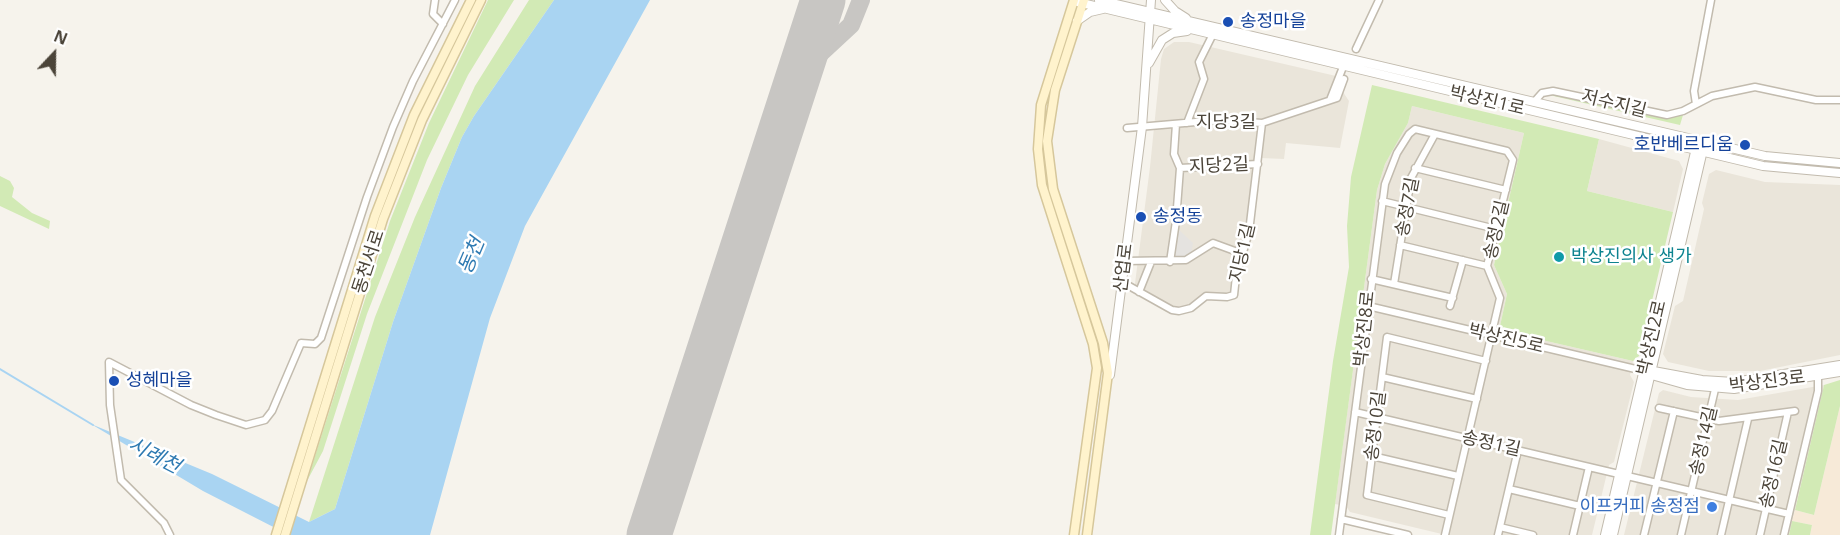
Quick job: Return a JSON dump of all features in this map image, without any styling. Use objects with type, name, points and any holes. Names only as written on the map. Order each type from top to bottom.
[{"type":"main road","name":"동천서로","points":[[285,535],[293,492],[357,272],[392,171],[426,89],[471,0]]},
{"type":"main road","name":"동천서로","points":[[276,535],[293,492],[383,219],[422,120],[481,0]]},
{"type":"main road","points":[[1079,1],[1077,21],[1051,108],[1047,141],[1049,165],[1060,211],[1103,344],[1109,382]]},
{"type":"main road","points":[[1074,535],[1097,368],[1093,344],[1042,185],[1038,149],[1041,105],[1079,1]]},
{"type":"main road","name":"산업로","points":[[1087,535],[1109,382]]},
{"type":"street","points":[[435,0],[433,14],[443,24]]},
{"type":"street","points":[[170,535],[164,523],[126,486],[117,463],[110,405],[109,362],[190,405],[216,415],[246,425],[265,420],[272,411],[301,343],[315,344],[321,338],[367,197],[393,127],[455,0]]},
{"type":"street","points":[[1099,0],[1111,4]]},
{"type":"street","name":"산업로","points":[[1109,382],[1142,127],[1151,0]]},
{"type":"street","points":[[1166,0],[1175,11],[1193,22]]},
{"type":"street","points":[[1356,49],[1379,0]]},
{"type":"street","points":[[1696,104],[1694,91],[1711,0]]},
{"type":"street","points":[[1079,1],[1111,4]]},
{"type":"street","points":[[1077,21],[1090,12],[1111,4]]},
{"type":"street","name":"박상진1로","points":[[1111,4],[1137,13],[1193,22],[1701,142],[1776,158],[1840,163]]},
{"type":"street","name":"박상진1로","points":[[1150,16],[1212,36],[1699,151],[1786,170],[1840,173]]},
{"type":"street","points":[[1146,70],[1162,40],[1173,33],[1192,31]]},
{"type":"street","points":[[1186,123],[1204,79],[1199,62],[1212,36]]},
{"type":"street","points":[[1330,100],[1343,67]]},
{"type":"street","points":[[1330,100],[1341,94],[1344,80]]},
{"type":"street","name":"저수지길","points":[[1534,102],[1542,93],[1553,91],[1656,114],[1675,114],[1727,91],[1755,87],[1816,100],[1840,100]]},
{"type":"street","name":"지당3길","points":[[1127,128],[1219,120],[1262,123],[1330,100]]},
{"type":"street","name":"지당1길","points":[[1122,282],[1179,311],[1191,308],[1206,296],[1232,297],[1250,232],[1262,123]]},
{"type":"street","name":"지당2길","points":[[1170,261],[1179,168],[1174,154],[1176,124]]},
{"type":"street","name":"송정2길","points":[[1413,130],[1510,153],[1513,160],[1487,266],[1500,293],[1444,535]]},
{"type":"street","name":"박상진8로","points":[[1339,535],[1382,201],[1391,165],[1413,130]]},
{"type":"street","name":"송정7길","points":[[1394,284],[1406,206],[1415,168],[1435,134]]},
{"type":"street","name":"박상진2로","points":[[1605,535],[1649,372],[1701,142]]},
{"type":"street","name":"지당2길","points":[[1179,168],[1258,164]]},
{"type":"street","points":[[1415,168],[1506,190]]},
{"type":"street","points":[[1382,201],[1496,228]]},
{"type":"street","points":[[1125,261],[1186,260],[1214,243],[1243,254]]},
{"type":"street","points":[[1400,245],[1487,266]]},
{"type":"street","points":[[1450,306],[1463,260]]},
{"type":"street","points":[[1139,292],[1151,262]]},
{"type":"street","points":[[1371,279],[1453,298]]},
{"type":"street","name":"박상진5로","points":[[1368,306],[1649,372]]},
{"type":"street","name":"송정10길","points":[[1449,515],[1367,495],[1387,337],[1486,361]]},
{"type":"street","name":"박상진3로","points":[[1649,372],[1716,385],[1754,387],[1840,365]]},
{"type":"street","points":[[1784,535],[1818,391],[1818,372]]},
{"type":"street","name":"박상진3로","points":[[1818,372],[1840,372]]},
{"type":"street","points":[[1382,377],[1477,399]]},
{"type":"street","name":"송정14길","points":[[1681,535],[1716,385]]},
{"type":"street","name":"송정16길","points":[[1659,408],[1708,420],[1749,419],[1792,412],[1760,535]]},
{"type":"street","points":[[1644,535],[1674,411]]},
{"type":"street","name":"송정1길","points":[[1355,412],[1789,514]]},
{"type":"street","points":[[1721,535],[1749,419]]},
{"type":"street","points":[[1498,535],[1518,450]]},
{"type":"street","points":[[1372,456],[1458,476]]},
{"type":"street","points":[[1573,535],[1589,467]]},
{"type":"street","name":"박상진2로","points":[[1612,535],[1623,475]]},
{"type":"street","points":[[1509,489],[1580,506]]},
{"type":"street","points":[[1341,519],[1408,535]]},
{"type":"street","points":[[1500,527],[1533,535]]},
{"type":"shaded area","points":[[1174,42],[1189,42],[1336,76],[1335,80],[1349,101],[1340,148],[1286,143],[1284,159],[1261,158],[1254,216],[1237,276],[1235,295],[1212,296],[1179,313],[1134,291],[1161,59],[1164,49]]},
{"type":"shaded area","points":[[1412,106],[1524,133],[1494,265],[1507,294],[1500,326],[1503,331],[1633,361],[1630,375],[1634,382],[1614,462],[1609,465],[1592,535],[1446,535],[1350,512],[1346,506],[1335,504],[1377,190],[1385,164],[1408,123]]},
{"type":"shaded area","points":[[1599,139],[1679,161],[1683,169],[1673,212],[1587,191]]},
{"type":"shaded area","points":[[1716,170],[1765,182],[1840,185],[1840,355],[1760,371],[1709,371],[1668,362],[1663,354],[1675,306],[1683,301],[1704,209],[1702,203],[1709,174]]},
{"type":"shaded area","points":[[1178,229],[1193,243],[1191,255],[1173,259]]},
{"type":"shaded area","points":[[1824,385],[1789,535],[1624,535],[1659,393],[1663,390],[1691,397],[1738,400]]},
{"type":"shaded area","points":[[1840,406],[1840,535],[1810,535],[1812,525],[1792,521],[1795,510],[1814,515]]},
{"type":"green space","points":[[488,0],[514,0],[468,75],[427,160],[367,314],[323,451],[307,481],[390,221],[429,123]]},
{"type":"green space","points":[[529,0],[554,0],[462,137],[441,188],[393,322],[335,509],[309,522],[375,317],[415,217],[475,86]]},
{"type":"green space","points":[[1372,85],[1599,139],[1587,191],[1673,212],[1639,356],[1633,361],[1503,331],[1500,326],[1507,294],[1494,265],[1524,133],[1412,106],[1408,123],[1385,164],[1377,190],[1331,535],[1310,535],[1333,361],[1349,267],[1347,226],[1351,177]]},
{"type":"green space","points":[[1555,94],[1656,117],[1683,115],[1680,125],[1549,95]]},
{"type":"green space","points":[[0,176],[10,181],[14,188],[12,197],[32,213],[50,221],[49,229],[0,206]]},
{"type":"green space","points":[[1840,380],[1840,406],[1814,515],[1795,510],[1824,385]]},
{"type":"green space","points":[[1792,521],[1812,525],[1810,535],[1789,535]]},
{"type":"water","name":"동천","points":[[554,0],[650,0],[525,226],[490,318],[430,535],[289,535],[203,491],[91,424],[212,474],[309,522],[335,509],[393,322],[441,188],[462,137]]},
{"type":"waterway","name":"시례천","points":[[0,369],[93,425]]},
{"type":"taxiway","points":[[808,48],[812,0]]},
{"type":"taxiway","points":[[794,90],[801,74],[810,63],[851,25],[861,0]]},
{"type":"runway","points":[[649,535],[823,0]]},
{"type":"place","name":"송정마을","points":[[1228,22]]},
{"type":"place","name":"호반베르디움","points":[[1745,145]]},
{"type":"place","name":"송정동","points":[[1141,217]]},
{"type":"place","name":"박상진의사 생가","points":[[1559,257]]},
{"type":"place","name":"성혜마을","points":[[114,381]]},
{"type":"place","name":"이프커피 송정점","points":[[1712,507]]}]
